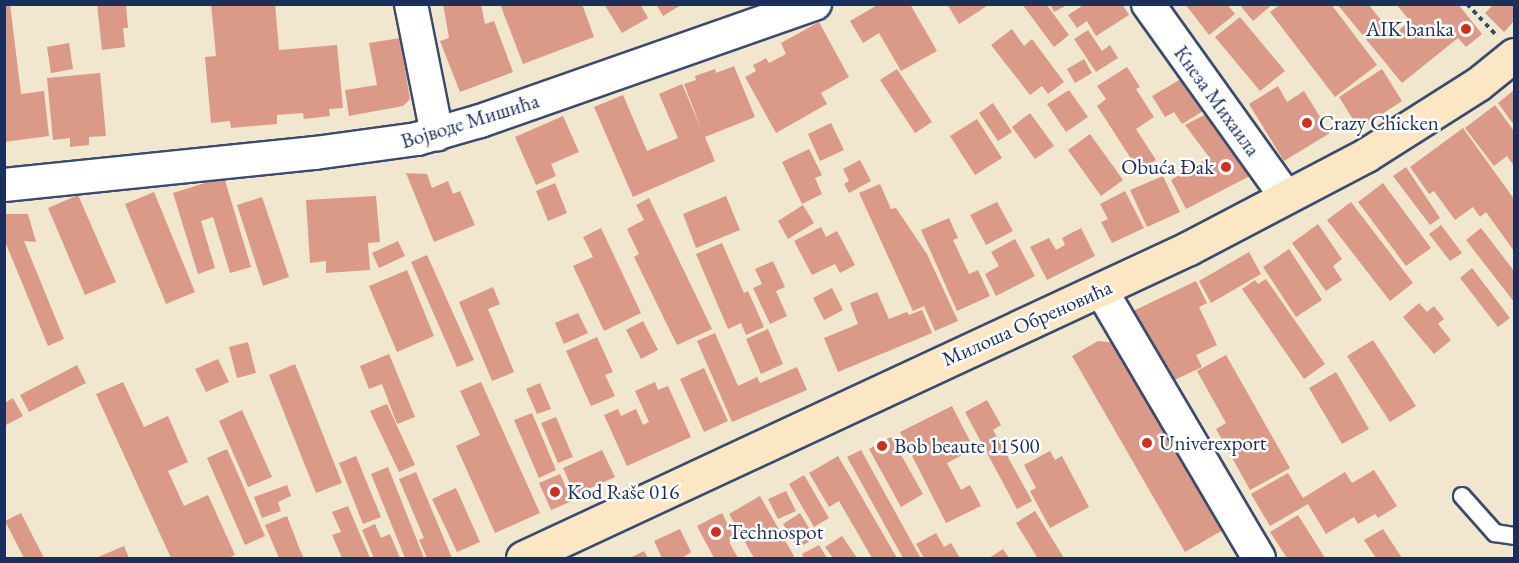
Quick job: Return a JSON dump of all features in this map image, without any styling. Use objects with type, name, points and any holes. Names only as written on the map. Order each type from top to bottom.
[{"type":"street","points":[[411,4],[437,134]]},
{"type":"street","name":"Војводе Мишића","points":[[4,184],[404,142],[437,134],[815,4]]},
{"type":"street","name":"Кнеза Михаила","points":[[1148,4],[1286,197]]},
{"type":"street","name":"Милоша Обреновића","points":[[523,558],[944,360],[1101,290],[1286,197],[1412,128],[1478,84],[1507,47]]},
{"type":"street","points":[[1101,290],[1259,558]]},
{"type":"lane","points":[[1462,496],[1495,533],[1515,536]]},
{"type":"path","points":[[1467,4],[1507,47]]},
{"type":"building","points":[[4,4],[10,4],[21,94],[44,91],[49,136],[4,142]]},
{"type":"building","points":[[97,4],[126,4],[128,28],[123,28],[125,47],[102,50]]},
{"type":"building","points":[[211,4],[275,4],[279,50],[337,45],[343,108],[329,109],[330,116],[304,119],[303,113],[277,115],[277,124],[231,128],[230,121],[211,123],[205,57],[216,56]]},
{"type":"building","points":[[443,4],[481,4],[485,24],[494,21],[513,72],[460,92],[440,41],[449,38]]},
{"type":"building","points":[[500,4],[582,4],[594,37],[523,64]]},
{"type":"building","points":[[604,4],[640,4],[648,18],[622,33]]},
{"type":"building","points":[[656,4],[683,4],[663,16]]},
{"type":"building","points":[[879,4],[910,4],[937,51],[901,71],[879,33],[863,43],[850,21]]},
{"type":"building","points":[[947,4],[990,4],[959,24]]},
{"type":"building","points":[[1022,4],[1046,4],[1069,35],[1054,47]]},
{"type":"building","points":[[1050,4],[1069,4],[1054,12]]},
{"type":"building","points":[[1085,4],[1122,4],[1129,15],[1096,36],[1087,21],[1077,28],[1068,15]]},
{"type":"building","points":[[1185,4],[1227,4],[1235,14],[1209,35]]},
{"type":"building","points":[[1239,4],[1273,4],[1253,21]]},
{"type":"building","points":[[1281,4],[1331,4],[1377,65],[1335,97],[1270,12]]},
{"type":"building","points":[[1337,4],[1368,4],[1393,35],[1410,21],[1396,4],[1458,4],[1482,34],[1466,47],[1458,38],[1402,83]]},
{"type":"building","points":[[1494,4],[1514,4],[1514,21],[1504,32],[1485,13]]},
{"type":"building","points":[[1240,17],[1285,71],[1260,91],[1215,37]]},
{"type":"building","points":[[819,22],[849,77],[821,93],[827,104],[776,133],[745,77],[756,71],[753,65],[766,58],[769,63],[786,54],[781,43]]},
{"type":"building","points":[[1012,29],[1024,46],[1032,39],[1064,82],[1048,94],[1042,86],[1030,95],[991,45]]},
{"type":"building","points":[[1088,30],[1102,51],[1110,45],[1118,58],[1096,72],[1074,39]]},
{"type":"building","points":[[400,38],[410,99],[403,106],[349,116],[345,90],[377,85],[369,43]]},
{"type":"building","points":[[69,43],[73,69],[51,73],[47,47]]},
{"type":"building","points":[[1084,59],[1092,73],[1075,83],[1067,69]]},
{"type":"building","points":[[734,66],[755,117],[705,137],[715,161],[633,197],[594,107],[623,95],[647,151],[678,138],[659,94],[682,84],[702,131],[684,84],[696,80],[695,76],[715,69],[716,73]]},
{"type":"building","points":[[1127,67],[1140,87],[1136,89],[1154,117],[1136,129],[1156,160],[1139,171],[1097,106],[1106,99],[1097,86]]},
{"type":"building","points":[[897,69],[932,122],[915,133],[880,80]]},
{"type":"building","points":[[1382,69],[1402,101],[1359,129],[1339,97]]},
{"type":"building","points":[[100,73],[106,136],[89,137],[89,145],[70,147],[70,138],[53,140],[47,78]]},
{"type":"building","points":[[1181,79],[1185,86],[1191,83],[1208,108],[1182,124],[1174,112],[1165,117],[1152,96]]},
{"type":"building","points":[[1278,86],[1287,102],[1304,91],[1330,133],[1284,161],[1249,104]]},
{"type":"building","points":[[1069,90],[1088,117],[1066,132],[1047,104]]},
{"type":"building","points":[[1514,90],[1514,125],[1498,103]]},
{"type":"building","points":[[993,103],[1012,132],[998,141],[979,113]]},
{"type":"building","points":[[1495,105],[1514,131],[1514,166],[1507,156],[1494,166],[1465,128]]},
{"type":"building","points":[[1214,110],[1254,171],[1250,176],[1186,209],[1171,180],[1209,157],[1185,125]]},
{"type":"building","points":[[1030,113],[1054,146],[1035,159],[1012,127]]},
{"type":"building","points":[[563,116],[579,152],[551,164],[556,176],[536,185],[515,137]]},
{"type":"building","points":[[977,119],[1002,158],[975,175],[950,136]]},
{"type":"building","points":[[831,123],[844,150],[820,161],[808,134]]},
{"type":"building","points":[[1463,128],[1514,199],[1514,251],[1486,212],[1480,217],[1473,207],[1455,220],[1434,191],[1429,194],[1410,167]]},
{"type":"building","points":[[1090,134],[1123,180],[1101,196],[1068,150]]},
{"type":"building","points":[[809,149],[822,175],[815,178],[822,194],[802,204],[782,162]]},
{"type":"building","points":[[860,160],[871,181],[849,193],[844,184],[849,181],[843,169]]},
{"type":"building","points":[[1406,167],[1440,218],[1430,225],[1393,176]]},
{"type":"building","points":[[406,173],[427,174],[432,188],[448,181],[453,194],[460,191],[475,225],[434,242]]},
{"type":"building","points":[[1163,176],[1180,212],[1147,227],[1130,190]]},
{"type":"building","points":[[224,177],[251,267],[230,273],[213,217],[201,221],[215,268],[198,274],[173,193]]},
{"type":"building","points":[[555,183],[567,213],[548,221],[536,191]]},
{"type":"building","points":[[1383,183],[1431,248],[1406,266],[1358,202]]},
{"type":"building","points":[[880,184],[891,209],[896,208],[927,254],[958,321],[935,331],[924,306],[913,311],[859,193]]},
{"type":"building","points":[[1125,191],[1144,228],[1112,243],[1101,222],[1108,219],[1100,204]]},
{"type":"building","points":[[154,192],[195,292],[166,304],[125,204]]},
{"type":"building","points":[[78,195],[116,282],[85,295],[48,208]]},
{"type":"building","points":[[376,196],[380,242],[368,243],[370,270],[326,273],[326,261],[310,263],[306,200]]},
{"type":"building","points":[[726,196],[740,230],[696,248],[683,214]]},
{"type":"building","points":[[262,197],[289,277],[263,286],[237,205]]},
{"type":"building","points":[[649,198],[712,329],[677,345],[634,257],[639,254],[627,229],[644,220],[636,205]]},
{"type":"building","points":[[997,202],[1013,231],[986,245],[970,215]]},
{"type":"building","points":[[1351,202],[1413,283],[1390,301],[1327,220]]},
{"type":"building","points":[[803,205],[814,223],[788,239],[778,221]]},
{"type":"building","points":[[4,214],[28,214],[36,242],[24,241],[64,339],[48,346],[4,239]]},
{"type":"building","points":[[949,218],[958,238],[953,240],[969,274],[978,270],[990,296],[957,311],[921,230]]},
{"type":"building","points":[[1318,224],[1342,259],[1333,266],[1342,280],[1326,291],[1292,243]]},
{"type":"building","points":[[1441,225],[1462,253],[1450,261],[1429,234]]},
{"type":"building","points":[[821,227],[826,237],[837,231],[855,265],[840,273],[835,264],[812,275],[794,241]]},
{"type":"building","points":[[601,228],[641,313],[604,331],[573,266],[593,257],[583,237]]},
{"type":"building","points":[[1081,228],[1095,256],[1047,280],[1030,247],[1049,238],[1056,250],[1065,245],[1062,238]]},
{"type":"building","points":[[1481,228],[1514,271],[1514,302],[1466,240]]},
{"type":"building","points":[[1015,239],[1035,276],[996,296],[985,274],[999,266],[991,252]]},
{"type":"building","points":[[398,241],[405,256],[379,268],[372,253]]},
{"type":"building","points":[[722,243],[744,293],[748,291],[764,327],[746,335],[741,323],[728,329],[696,254]]},
{"type":"building","points":[[1289,249],[1322,300],[1296,317],[1263,267]]},
{"type":"building","points":[[1249,252],[1261,274],[1211,303],[1199,281]]},
{"type":"building","points":[[427,255],[474,360],[457,367],[411,262]]},
{"type":"building","points":[[773,261],[785,287],[776,291],[787,316],[770,324],[753,288],[762,284],[755,269]]},
{"type":"building","points":[[1472,268],[1510,318],[1498,327],[1460,278]]},
{"type":"building","points":[[407,270],[434,336],[397,352],[369,286]]},
{"type":"building","points":[[1266,279],[1325,364],[1304,379],[1242,289],[1255,280],[1258,284]]},
{"type":"building","points":[[1196,281],[1207,303],[1199,307],[1217,345],[1196,355],[1202,367],[1168,383],[1133,311]]},
{"type":"building","points":[[493,287],[500,304],[488,309],[514,372],[492,381],[459,302]]},
{"type":"building","points":[[832,288],[843,310],[824,320],[813,298]]},
{"type":"building","points":[[877,292],[889,319],[907,312],[909,315],[922,310],[932,333],[838,372],[824,338],[858,324],[850,303]]},
{"type":"building","points":[[1419,303],[1427,312],[1434,306],[1444,319],[1438,324],[1451,340],[1434,354],[1403,317]]},
{"type":"building","points":[[578,313],[588,333],[564,344],[555,323]]},
{"type":"building","points":[[643,321],[658,350],[641,359],[626,330]]},
{"type":"building","points":[[768,329],[783,364],[761,374],[746,339]]},
{"type":"building","points":[[715,333],[738,386],[757,377],[760,383],[797,367],[807,390],[732,422],[697,341]]},
{"type":"building","points":[[597,337],[613,372],[605,375],[615,396],[591,406],[566,351]]},
{"type":"building","points":[[1373,340],[1416,406],[1390,422],[1347,356]]},
{"type":"building","name":"Univerexport","points":[[1098,341],[1116,343],[1223,530],[1185,552],[1072,356]]},
{"type":"building","points":[[248,342],[256,373],[237,378],[229,347]]},
{"type":"building","points":[[389,354],[415,417],[397,424],[382,384],[369,389],[360,366]]},
{"type":"building","points":[[1226,355],[1290,468],[1250,490],[1216,429],[1226,423],[1197,371]]},
{"type":"building","points":[[218,359],[229,382],[206,392],[195,369]]},
{"type":"building","points":[[295,364],[342,483],[316,493],[269,375]]},
{"type":"building","points":[[77,365],[86,383],[29,412],[20,395]]},
{"type":"building","points":[[704,368],[728,421],[704,432],[680,379]]},
{"type":"building","points":[[1336,372],[1369,429],[1342,444],[1309,388]]},
{"type":"building","points":[[123,382],[144,427],[168,416],[188,462],[168,471],[184,506],[208,495],[235,555],[228,558],[171,558],[96,394]]},
{"type":"building","points":[[481,382],[540,513],[495,533],[456,446],[480,435],[460,391]]},
{"type":"building","points":[[655,382],[658,390],[668,386],[691,437],[627,466],[604,415],[618,409],[621,416],[636,409],[643,425],[649,422],[635,391]]},
{"type":"building","points":[[540,383],[551,409],[537,414],[526,389]]},
{"type":"building","points":[[13,398],[23,416],[4,426],[4,403]]},
{"type":"building","points":[[987,400],[1001,425],[993,430],[1032,501],[1017,509],[965,412]]},
{"type":"building","points":[[387,404],[415,465],[399,472],[370,411]]},
{"type":"building","points":[[952,406],[974,449],[947,463],[961,490],[970,485],[981,506],[946,523],[900,432]]},
{"type":"building","points":[[242,410],[272,477],[248,487],[219,421]]},
{"type":"building","points":[[532,413],[556,470],[539,478],[514,420]]},
{"type":"building","points":[[556,417],[573,457],[558,463],[541,423]]},
{"type":"building","points":[[891,437],[923,494],[901,507],[869,449]]},
{"type":"building","points":[[227,449],[265,536],[245,545],[207,458]]},
{"type":"building","points":[[602,450],[615,477],[575,495],[563,468]]},
{"type":"building","points":[[861,450],[920,557],[903,558],[847,457]]},
{"type":"building","points":[[1050,451],[1055,460],[1062,456],[1089,507],[1050,528],[1030,491],[1036,488],[1024,465]]},
{"type":"building","points":[[356,456],[381,517],[363,524],[339,463]]},
{"type":"building","points":[[838,456],[897,558],[872,558],[839,501],[829,507],[809,473]]},
{"type":"building","points":[[388,467],[424,558],[405,558],[371,474]]},
{"type":"building","points":[[1374,470],[1397,506],[1378,518],[1375,514],[1358,524],[1354,517],[1326,534],[1308,504],[1270,526],[1251,494],[1288,473],[1303,498],[1345,472],[1352,483]]},
{"type":"building","points":[[416,472],[452,558],[427,558],[419,540],[424,538],[399,479]]},
{"type":"building","name":"Kod Raše 016","points":[[560,474],[572,501],[551,510],[539,483]]},
{"type":"building","points":[[804,475],[829,518],[814,527],[789,484]]},
{"type":"building","points":[[287,485],[291,496],[278,502],[281,511],[262,518],[254,497]]},
{"type":"building","points":[[456,488],[480,542],[457,552],[432,499]]},
{"type":"building","points":[[786,491],[796,511],[778,519],[768,499]]},
{"type":"building","points":[[760,496],[795,558],[754,558],[729,514]]},
{"type":"building","points":[[348,506],[370,558],[342,558],[332,535],[341,532],[332,512]]},
{"type":"building","points":[[1035,511],[1064,558],[1034,558],[1037,557],[1016,523]]},
{"type":"building","points":[[21,513],[44,558],[24,558],[5,521]]},
{"type":"building","name":"Technospot","points":[[722,513],[735,539],[729,542],[738,558],[714,558],[697,526]]},
{"type":"building","points":[[800,513],[815,538],[798,548],[783,524]]},
{"type":"building","points":[[1298,515],[1325,558],[1287,558],[1270,532]]},
{"type":"building","points":[[287,516],[304,558],[279,558],[265,525]]},
{"type":"building","points":[[375,524],[381,538],[390,534],[400,558],[374,558],[362,530]]},
{"type":"building","points":[[680,529],[691,552],[682,558],[662,558],[654,541]]},
{"type":"building","points":[[1383,529],[1402,558],[1376,558],[1364,540]]},
{"type":"building","points":[[936,533],[944,547],[951,543],[960,558],[924,558],[916,544]]},
{"type":"building","points":[[842,536],[857,558],[833,558],[825,547]]},
{"type":"building","points":[[819,545],[827,558],[804,558],[802,554]]},
{"type":"building","points":[[124,546],[129,558],[96,558]]},
{"type":"building","points":[[1003,549],[1009,558],[989,558]]},
{"type":"building","points":[[644,551],[648,558],[630,558]]},
{"type":"place","name":"AIK banka","points":[[1466,29]]},
{"type":"place","name":"Crazy Chicken","points":[[1307,123]]},
{"type":"place","name":"Obuća Đak","points":[[1226,167]]},
{"type":"place","name":"Univerexport","points":[[1147,443]]},
{"type":"place","name":"Bob beaute 11500","points":[[882,446]]},
{"type":"place","name":"Kod Raše 016","points":[[555,492]]},
{"type":"place","name":"Technospot","points":[[716,532]]}]
